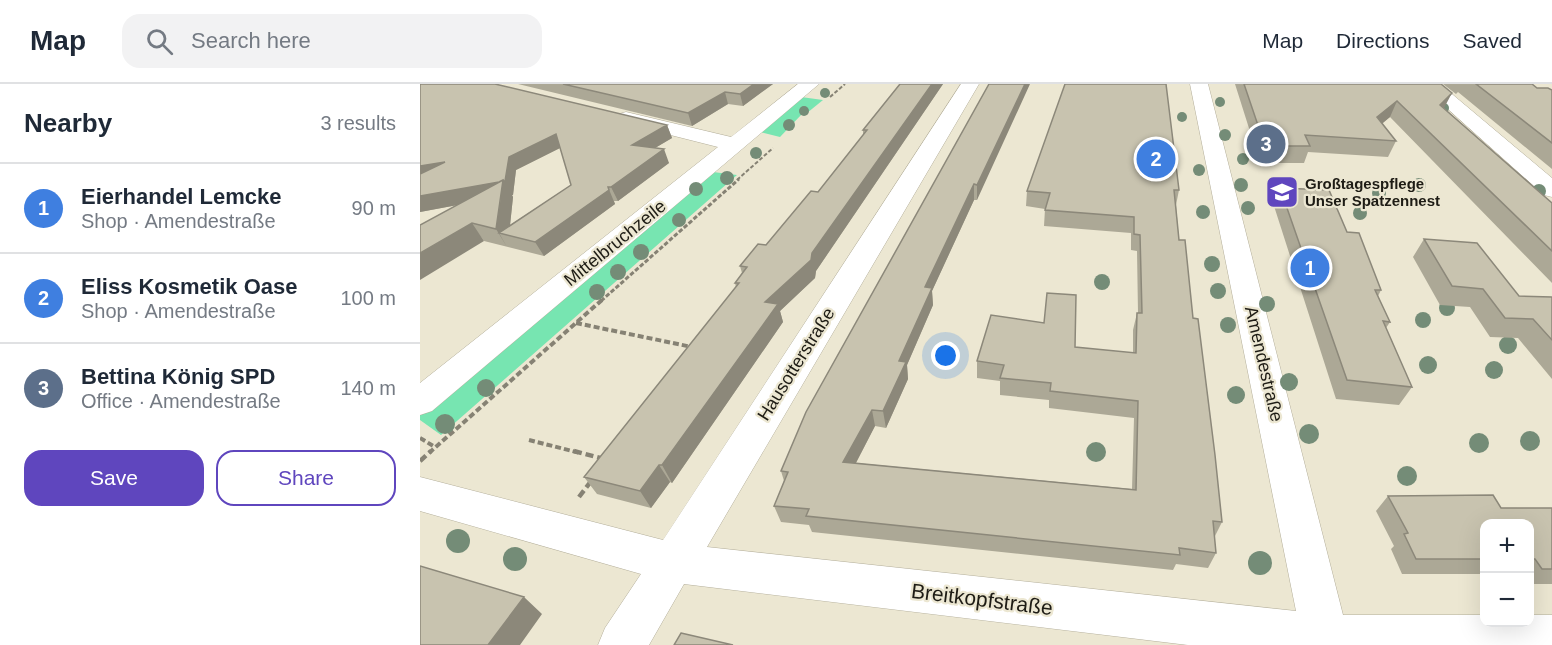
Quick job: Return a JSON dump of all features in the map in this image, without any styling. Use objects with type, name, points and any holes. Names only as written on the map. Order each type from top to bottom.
[{"type":"street","name":"Mittelbruchzeile","points":[[420,402],[810,84]]},
{"type":"street","name":"Hausotterstraße","points":[[622,645],[970,84]]},
{"type":"street","name":"Amendestraße","points":[[1200,84],[1326,641]]},
{"type":"street","points":[[1429,84],[1552,190]]},
{"type":"street","points":[[610,114],[735,145]]},
{"type":"street","name":"Breitkopfstraße","points":[[420,494],[673,563],[1326,641],[1552,639]]},
{"type":"path","points":[[829,98],[845,84]]},
{"type":"path","points":[[420,461],[777,144]]},
{"type":"path","points":[[575,323],[696,348],[688,357]]},
{"type":"path","points":[[420,438],[435,447]]},
{"type":"path","points":[[529,440],[608,460],[602,468]]},
{"type":"path","points":[[579,497],[596,475]]},
{"type":"green space","points":[[801,97],[823,100],[807,113],[802,114],[780,137],[760,132]]},
{"type":"green space","points":[[713,172],[737,175],[441,435],[420,420],[420,414]]},
{"type":"building","points":[[420,84],[495,84],[667,125],[632,145],[664,149],[608,187],[609,190],[535,242],[499,233],[571,185],[556,134],[509,157],[505,181],[420,196],[420,174],[445,162],[420,166]]},
{"type":"building","points":[[563,84],[754,84],[740,94],[725,92],[688,113]]},
{"type":"building","points":[[900,84],[932,84],[812,253],[811,260],[765,302],[778,304],[662,465],[659,465],[640,491],[584,477],[739,283],[735,283],[747,267],[740,266],[758,244],[766,245],[811,191],[818,192]]},
{"type":"building","points":[[989,84],[1025,84],[925,287],[932,288],[899,361],[906,362],[883,411],[872,410],[843,462],[1136,490],[1138,401],[1050,391],[1051,383],[1000,378],[1004,365],[977,361],[991,315],[1044,323],[1047,293],[1076,295],[1075,347],[1136,353],[1137,313],[1142,313],[1140,235],[1134,234],[1134,217],[1045,210],[1050,193],[1027,191],[1065,84],[1166,84],[1179,190],[1174,190],[1179,240],[1185,240],[1193,318],[1198,319],[1215,455],[1222,522],[1213,521],[1216,553],[1179,548],[1180,555],[806,516],[809,509],[774,506],[788,472],[781,471],[806,412]]},
{"type":"building","points":[[1244,84],[1441,84],[1452,93],[1440,105],[1552,203],[1552,251],[1397,101],[1377,117],[1396,141],[1305,135],[1310,146],[1265,146]]},
{"type":"building","points":[[1476,84],[1532,84],[1537,88],[1552,90],[1552,143]]},
{"type":"building","points":[[503,180],[496,229],[472,223],[420,253],[420,225]]},
{"type":"building","points":[[1280,188],[1329,190],[1347,232],[1359,233],[1381,290],[1375,290],[1390,322],[1383,321],[1412,387],[1347,380]]},
{"type":"building","points":[[1424,239],[1477,243],[1519,296],[1552,297],[1552,340],[1533,319],[1505,318],[1483,289],[1452,286]]},
{"type":"building","points":[[1493,495],[1501,508],[1552,508],[1552,569],[1542,569],[1534,559],[1534,519],[1480,519],[1480,559],[1416,559],[1404,534],[1408,533],[1388,496]]},
{"type":"building","points":[[420,566],[524,597],[488,645],[420,645]]},
{"type":"building","points":[[681,633],[733,645],[674,645]]},
{"type":"place","name":"Bettina König SPD","points":[[1266,144]]},
{"type":"place","name":"Eliss Kosmetik Oase","points":[[1156,159]]},
{"type":"place","name":"Großtagespflege Unser Spatzennest","points":[[1282,192]]},
{"type":"place","name":"Eierhandel Lemcke","points":[[1310,268]]}]
